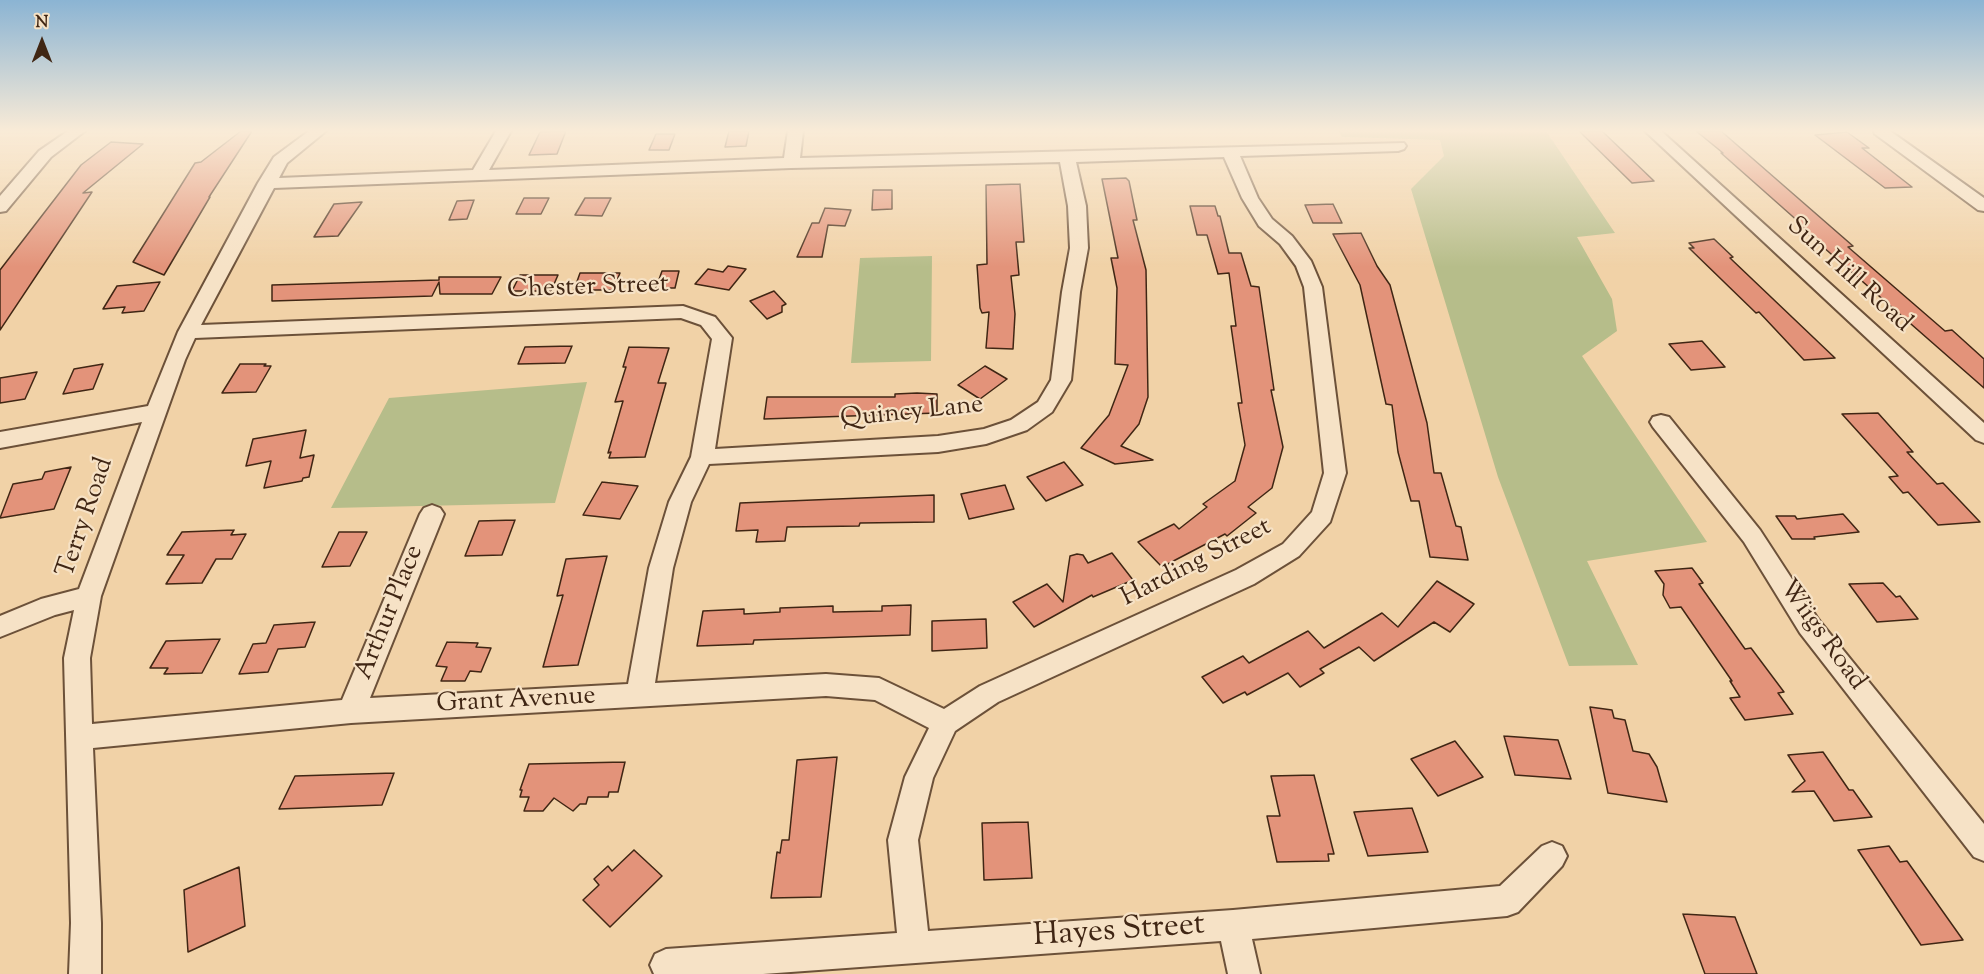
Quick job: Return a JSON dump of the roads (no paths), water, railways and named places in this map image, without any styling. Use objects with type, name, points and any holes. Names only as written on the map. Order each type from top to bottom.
[{"type":"street","points":[[0,207],[26,176]]},
{"type":"street","name":"Terry Road","points":[[85,974],[86,923],[80,737],[76,697],[77,658],[89,596],[175,360],[270,176]]},
{"type":"street","points":[[266,183],[439,176]]},
{"type":"street","name":"Quincy Lane","points":[[702,457],[938,444],[986,436],[1019,425],[1045,407],[1061,380],[1071,292],[1079,248],[1077,206],[1071,176]]},
{"type":"street","name":"Harding Street","points":[[945,723],[989,694],[1245,578],[1292,550],[1322,516],[1335,473],[1312,287],[1305,265],[1286,240],[1265,222],[1250,198],[1241,176]]},
{"type":"street","name":"Sun Hill Road","points":[[1703,176],[1984,435]]},
{"type":"street","points":[[1944,176],[1984,206]]},
{"type":"street","name":"Chester Street","points":[[188,332],[683,312],[708,321],[722,338],[702,457],[680,502],[661,568],[640,694]]},
{"type":"street","points":[[0,440],[156,412]]},
{"type":"street","name":"Wiigs Road","points":[[1661,422],[1752,536],[1809,626],[1984,847]]},
{"type":"street","name":"Arthur Place","points":[[351,711],[432,514]]},
{"type":"street","points":[[0,627],[50,606],[89,596]]},
{"type":"street","name":"Grant Avenue","points":[[80,737],[351,711],[826,685],[879,689],[945,723]]},
{"type":"street","points":[[914,948],[903,840],[919,777],[945,723]]},
{"type":"street","name":"Hayes Street","points":[[666,965],[1233,925],[1507,902],[1552,856]]},
{"type":"street","points":[[1233,925],[1244,974]]}]
